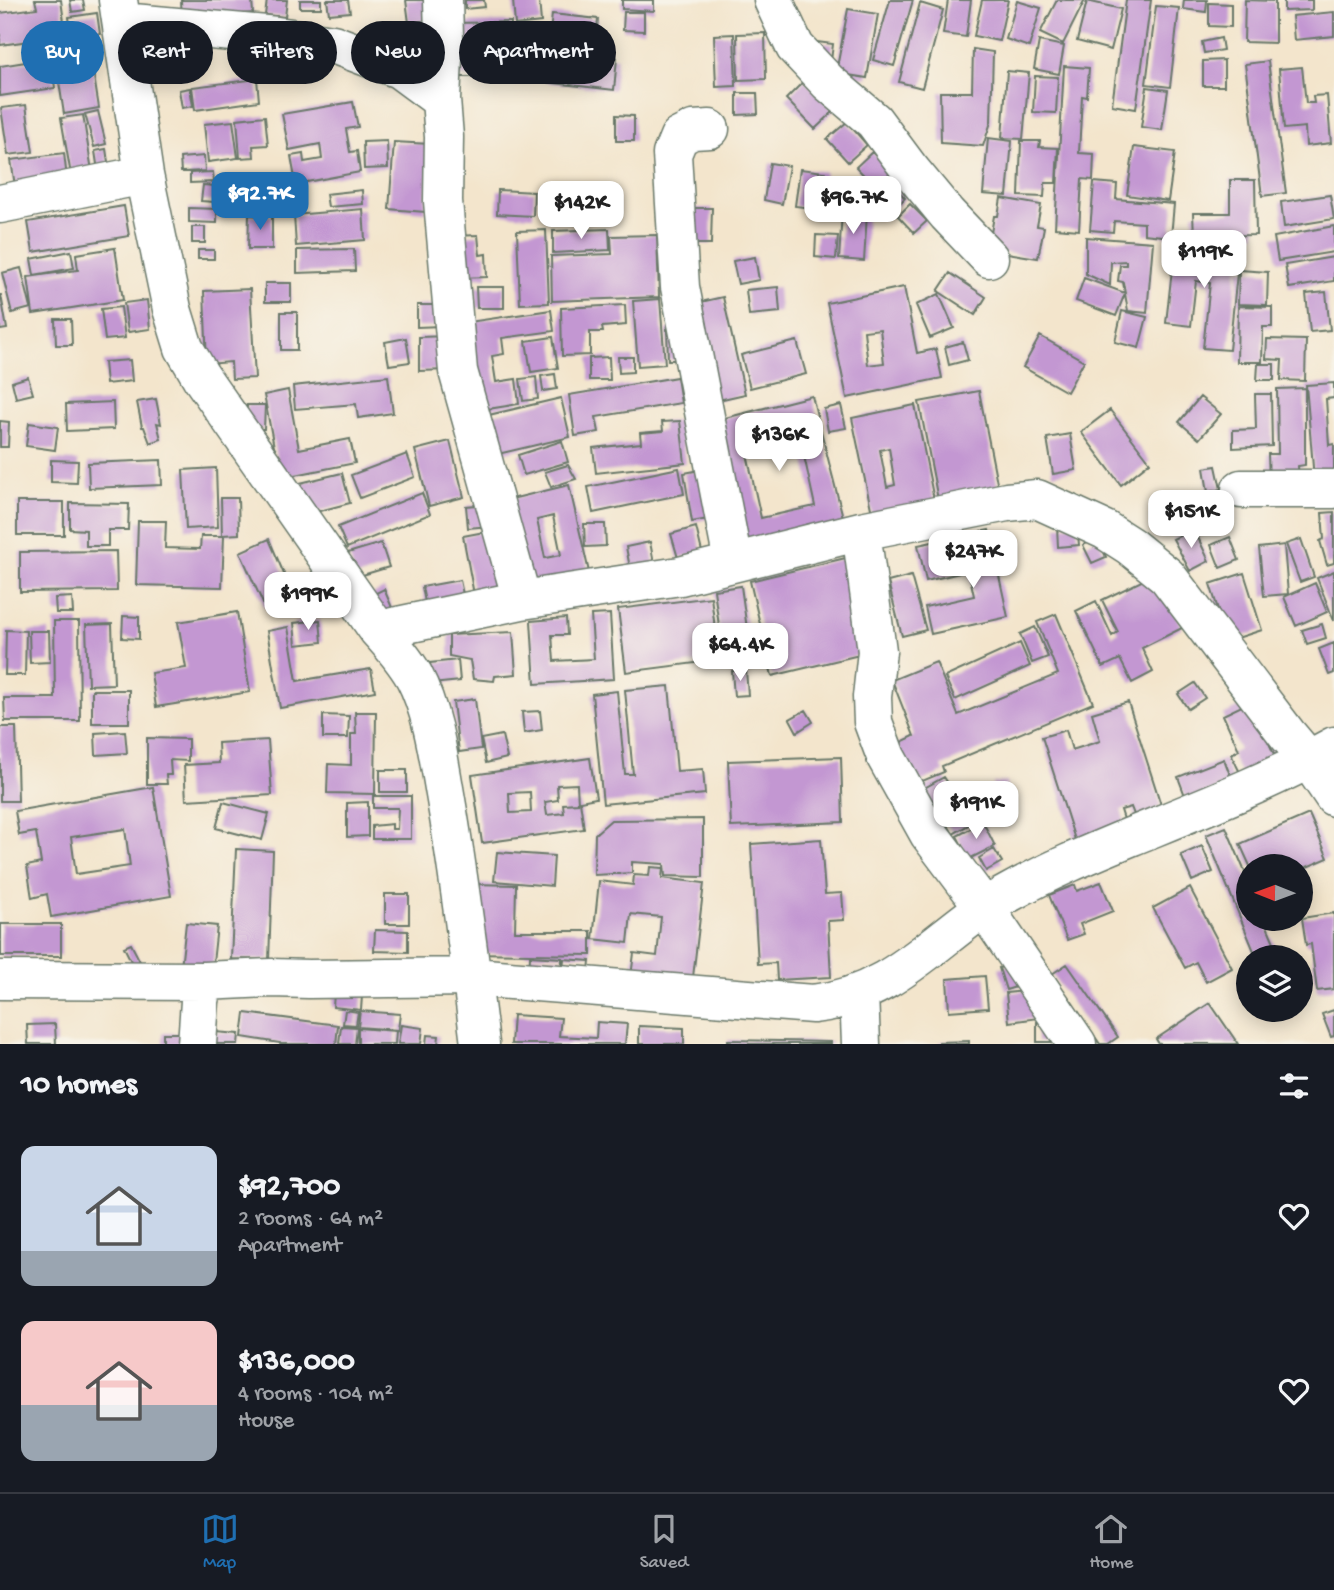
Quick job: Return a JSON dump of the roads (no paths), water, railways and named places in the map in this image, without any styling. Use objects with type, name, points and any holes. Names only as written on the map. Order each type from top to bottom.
[{"type":"street","points":[[443,0],[443,201],[458,372],[522,600]]},
{"type":"street","points":[[773,0],[794,47],[828,82],[874,121],[947,214],[989,258]]},
{"type":"street","points":[[441,100],[399,69],[333,44],[120,11],[144,174],[172,309],[184,348],[378,630],[415,678],[428,715],[449,820],[480,1044]]},
{"type":"street","points":[[710,129],[693,130],[680,137],[673,154],[674,186],[680,287],[733,562]]},
{"type":"street","points":[[0,204],[144,174]]},
{"type":"street","points":[[1241,489],[1334,489]]},
{"type":"street","points":[[378,630],[522,600],[680,576],[861,531],[1007,502],[1037,499],[1105,530],[1167,576],[1287,734],[1321,753],[1334,797]]},
{"type":"street","points":[[861,531],[877,651],[873,683],[873,722],[886,757],[929,834],[984,908],[1077,1044]]},
{"type":"street","points":[[0,979],[204,981],[472,977],[813,1004],[832,1002],[859,993],[894,976],[984,908],[1032,880],[1083,856],[1190,813],[1321,753]]},
{"type":"street","points":[[197,1044],[204,981]]},
{"type":"street","points":[[859,993],[861,1044]]}]
